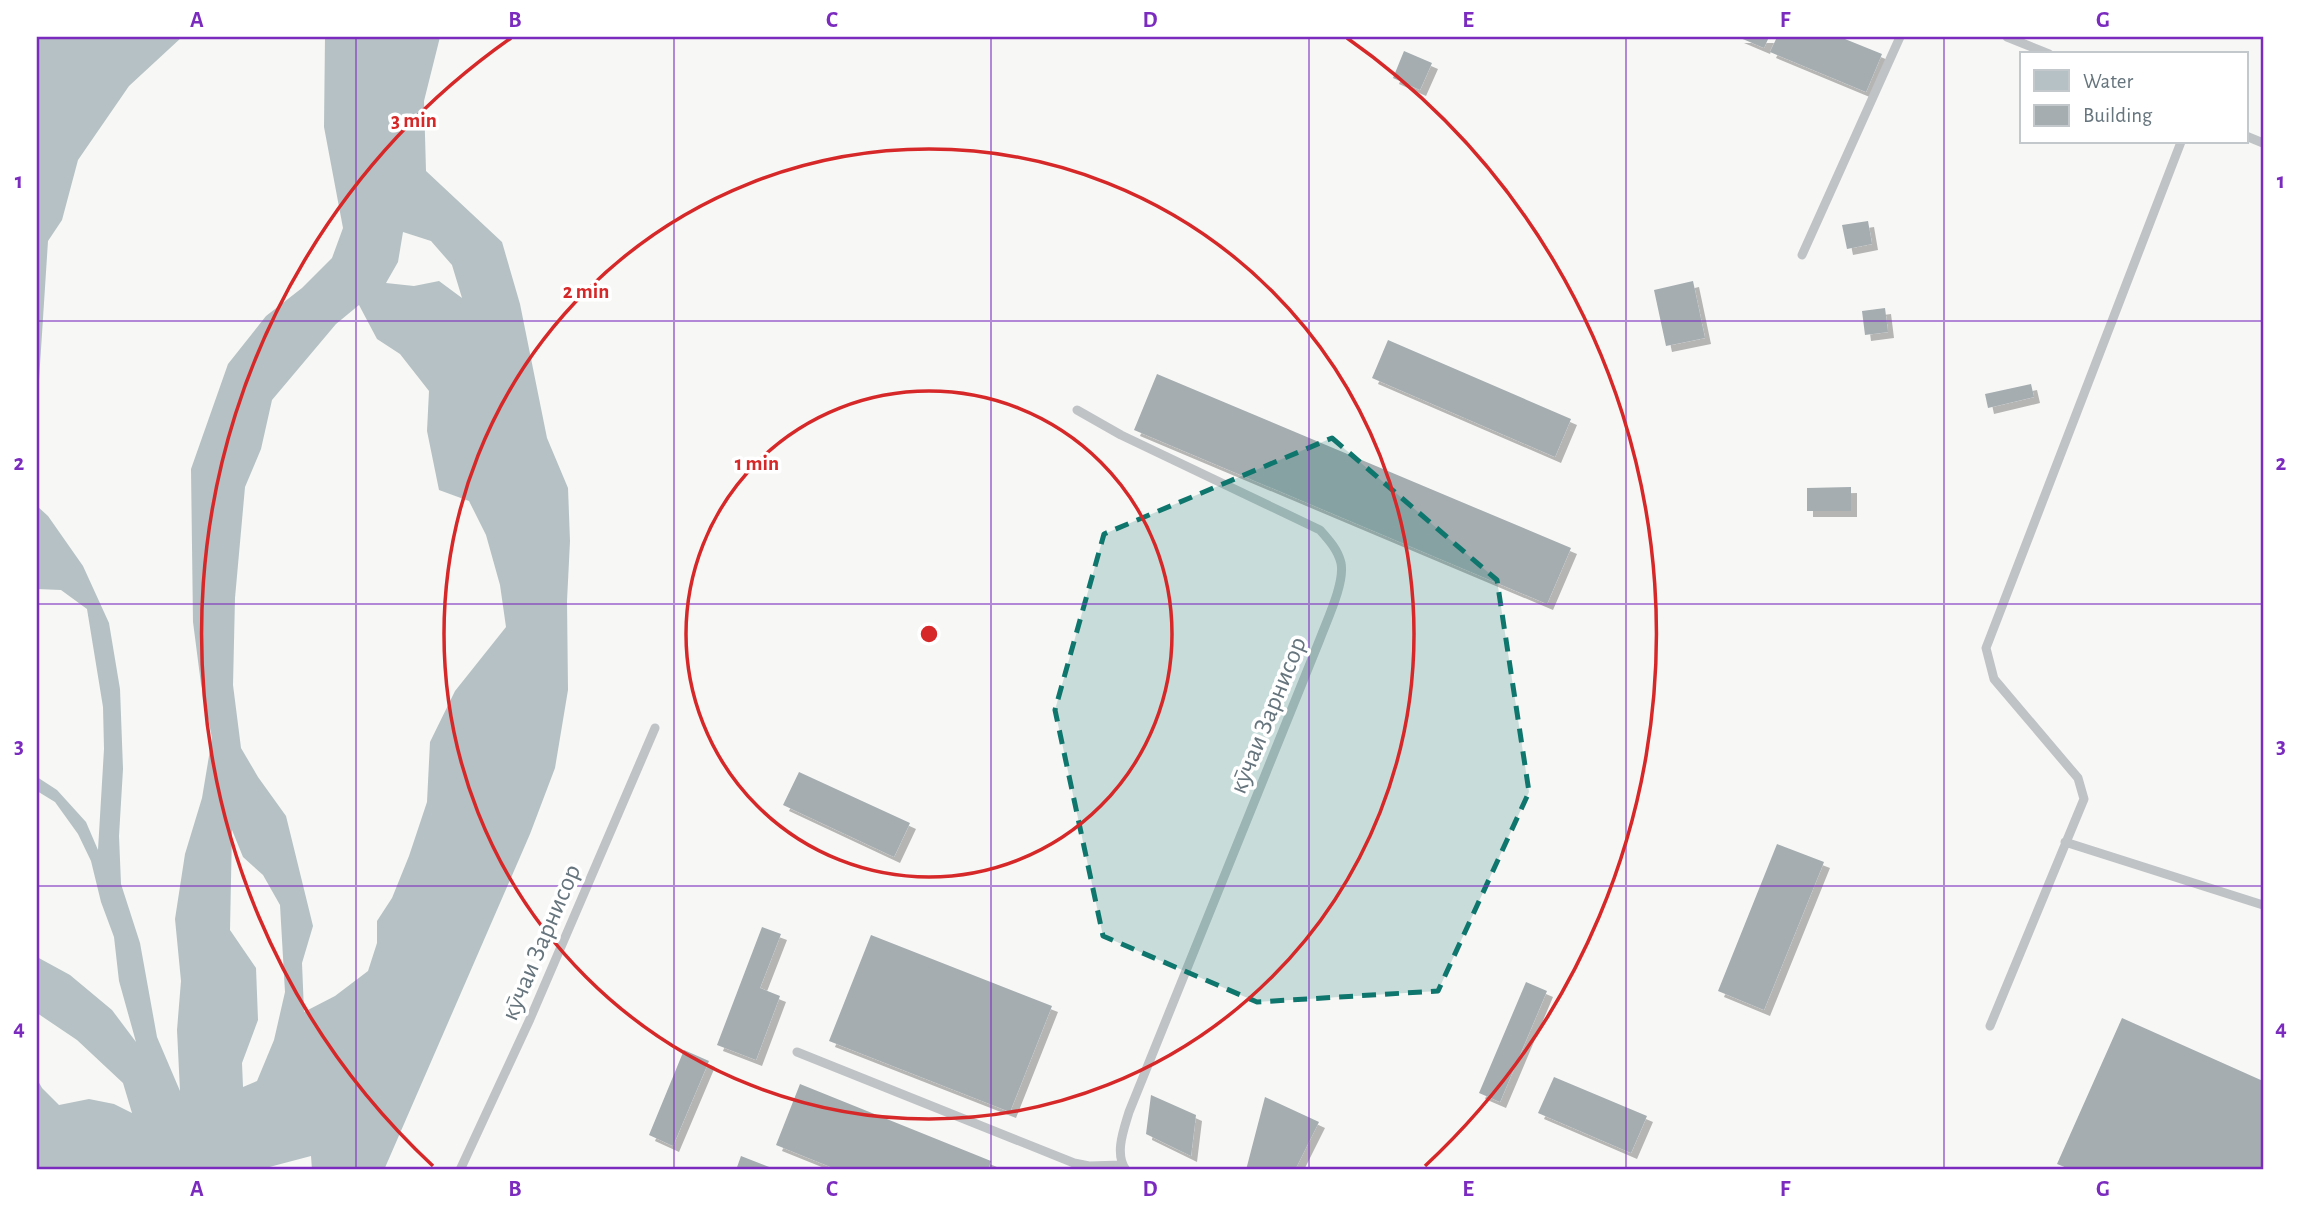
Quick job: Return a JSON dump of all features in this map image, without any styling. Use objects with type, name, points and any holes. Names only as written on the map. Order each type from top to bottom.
[{"type":"lane","points":[[1802,255],[1900,37]]},
{"type":"lane","points":[[2007,37],[2044,52]]},
{"type":"lane","points":[[1990,1026],[2084,799],[2078,778],[1994,679],[1986,648],[2179,144]]},
{"type":"lane","name":"кӯчаи Зарнисор","points":[[1077,411],[1121,435],[1320,530],[1333,544],[1342,565],[1337,590],[1320,639],[1129,1112],[1121,1142],[1124,1168]]},
{"type":"lane","name":"кӯчаи Зарнисор","points":[[460,1170],[530,1019],[655,728]]},
{"type":"lane","points":[[2065,842],[2263,905]]},
{"type":"lane","points":[[797,1052],[1072,1167],[1124,1168]]},
{"type":"highlighted area","points":[[1332,438],[1497,580],[1529,792],[1438,991],[1257,1002],[1103,936],[1055,710],[1104,534]]},
{"type":"water","points":[[37,37],[182,37],[129,86],[78,160],[62,220],[48,241],[37,385]]},
{"type":"water","points":[[325,37],[440,37],[424,101],[426,171],[502,242],[520,304],[547,438],[568,488],[568,690],[555,768],[530,834],[384,1170],[312,1170],[311,1156],[258,1170],[37,1170],[37,1079],[59,1105],[89,1099],[114,1104],[132,1113],[123,1083],[77,1040],[37,1013],[37,957],[70,975],[112,1010],[136,1042],[119,981],[114,937],[101,902],[91,861],[78,834],[55,802],[37,791],[37,777],[57,790],[86,822],[98,850],[104,749],[103,707],[87,609],[61,590],[37,589],[37,506],[48,516],[83,566],[109,623],[120,689],[123,769],[119,836],[121,884],[140,943],[157,1037],[180,1091],[177,1030],[181,981],[175,919],[185,854],[202,798],[212,738],[201,684],[193,622],[191,469],[228,364],[266,316],[302,288],[332,258],[343,228],[324,127]],"holes":[[[403,232],[431,241],[452,265],[462,298],[439,281],[414,286],[386,283],[398,262]],[[359,305],[377,339],[400,354],[429,391],[427,431],[439,490],[469,501],[486,535],[500,585],[506,627],[455,691],[430,742],[427,802],[392,898],[377,921],[377,943],[368,971],[335,996],[304,1012],[302,963],[313,926],[286,816],[241,748],[233,685],[235,598],[245,487],[261,449],[272,400],[336,324]],[[232,830],[243,857],[263,875],[280,905],[285,992],[274,1040],[257,1081],[243,1087],[242,1063],[258,1020],[256,968],[230,930]]]},
{"type":"building","points":[[1738,37],[1769,37],[1764,48]]},
{"type":"building","points":[[1777,37],[1840,37],[1882,54],[1866,92],[1770,52]]},
{"type":"building","points":[[1404,51],[1432,63],[1420,90],[1393,78]]},
{"type":"building","points":[[1868,221],[1872,244],[1847,249],[1842,225]]},
{"type":"building","points":[[1693,281],[1705,338],[1666,346],[1654,290]]},
{"type":"building","points":[[1885,308],[1888,332],[1865,335],[1862,311]]},
{"type":"building","points":[[1388,340],[1571,419],[1555,457],[1372,378]]},
{"type":"building","points":[[1157,374],[1571,548],[1547,604],[1134,430]]},
{"type":"building","points":[[2031,384],[2034,397],[1988,408],[1985,394]]},
{"type":"building","points":[[1851,487],[1851,511],[1807,511],[1807,488]]},
{"type":"building","points":[[799,772],[910,823],[894,857],[783,805]]},
{"type":"building","points":[[1777,844],[1824,862],[1764,1010],[1718,991]]},
{"type":"building","points":[[762,927],[781,934],[760,988],[780,996],[756,1060],[717,1045]]},
{"type":"building","points":[[871,935],[1052,1006],[1010,1112],[829,1041]]},
{"type":"building","points":[[1526,982],[1547,991],[1500,1102],[1479,1093]]},
{"type":"building","points":[[2122,1018],[2263,1081],[2263,1170],[2072,1170],[2057,1164]]},
{"type":"building","points":[[684,1050],[709,1061],[673,1146],[649,1135]]},
{"type":"building","points":[[1554,1077],[1647,1116],[1631,1153],[1538,1113]]},
{"type":"building","points":[[800,1084],[991,1161],[988,1170],[838,1170],[776,1145]]},
{"type":"building","points":[[1151,1095],[1196,1115],[1191,1156],[1146,1134]]},
{"type":"building","points":[[1265,1097],[1319,1122],[1295,1170],[1246,1170]]},
{"type":"building","points":[[741,1156],[777,1170],[736,1170]]}]
